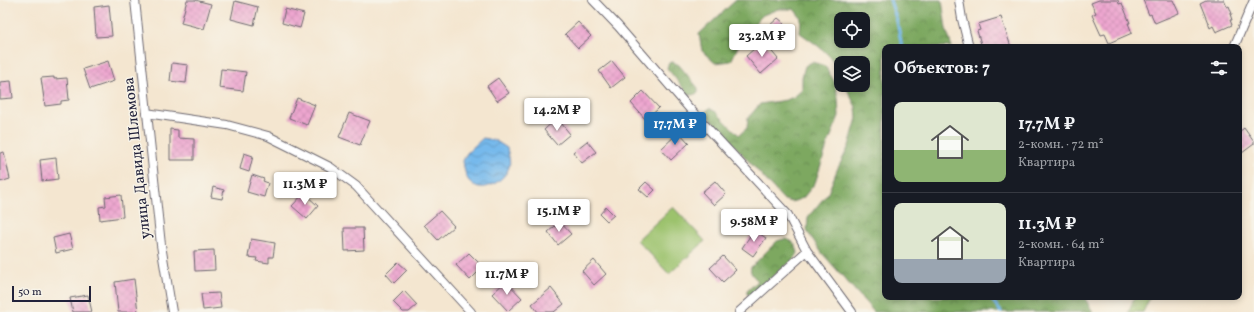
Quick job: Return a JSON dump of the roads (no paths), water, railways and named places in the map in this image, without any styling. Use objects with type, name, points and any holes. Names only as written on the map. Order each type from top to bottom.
[{"type":"street","name":"улица Давида Шлемова","points":[[135,0],[161,245],[172,312]]},
{"type":"street","points":[[593,0],[618,26],[689,108],[788,215],[807,251],[852,312]]},
{"type":"street","points":[[958,0],[968,44]]},
{"type":"street","points":[[1235,44],[1254,0]]},
{"type":"street","points":[[146,113],[227,125],[268,136],[330,167],[356,186],[471,312]]},
{"type":"street","points":[[739,312],[807,251]]},
{"type":"water","points":[[483,138],[496,141],[507,148],[510,162],[507,172],[503,177],[487,187],[475,186],[468,180],[463,161],[467,153]]},
{"type":"waterway","points":[[890,0],[897,21],[901,44]]},
{"type":"waterway","points":[[992,300],[1001,312]]}]
